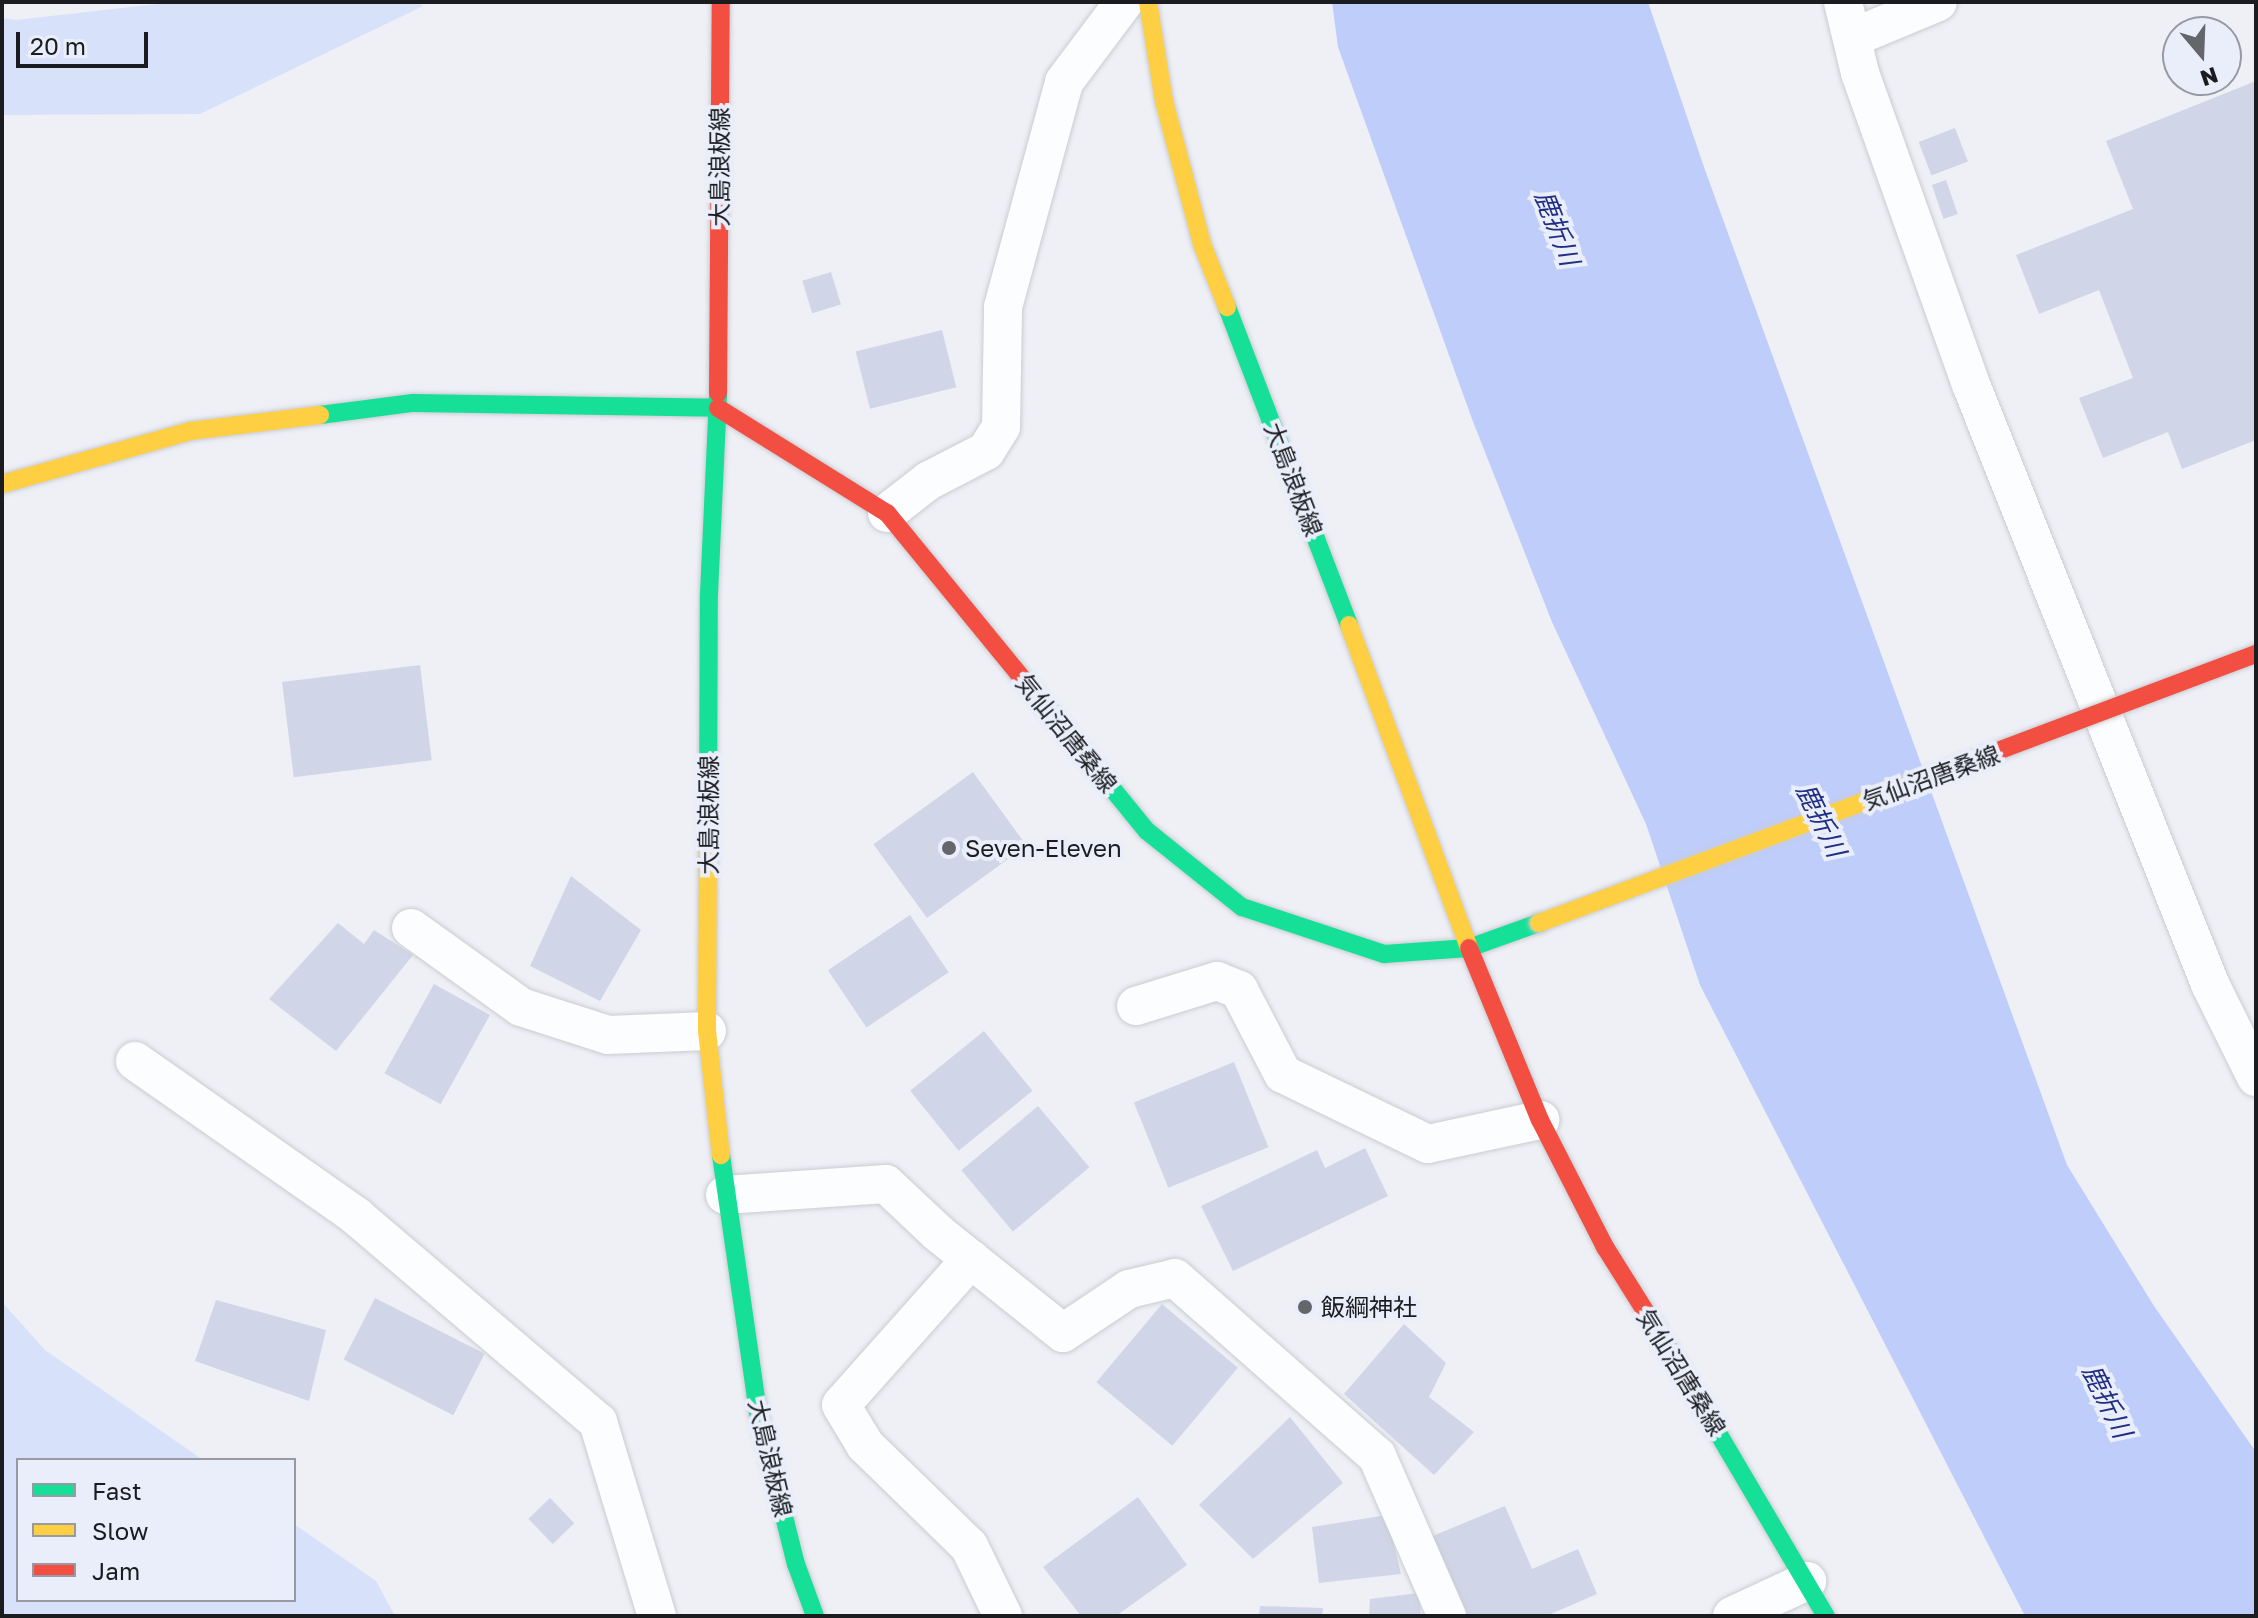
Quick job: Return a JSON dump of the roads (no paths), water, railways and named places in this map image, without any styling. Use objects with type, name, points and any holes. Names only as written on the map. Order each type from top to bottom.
[{"type":"main road","name":"大島浪板線","points":[[721,2],[718,408],[709,594],[707,1031],[725,1195],[758,1412],[796,1564],[815,1616]]},
{"type":"main road","name":"大島浪板線","points":[[1148,2],[1164,101],[1202,244],[1287,457],[1469,948]]},
{"type":"main road","points":[[2,484],[190,431],[413,403],[718,408]]},
{"type":"main road","name":"気仙沼唐桑線","points":[[718,408],[887,513],[1147,831],[1242,907],[1384,954],[1469,948],[2256,654]]},
{"type":"main road","name":"気仙沼唐桑線","points":[[1469,948],[1540,1120],[1605,1247],[1705,1407],[1826,1616]]},
{"type":"street","points":[[887,513],[928,481],[986,451],[1001,427],[1003,307],[1064,82],[1124,2]]},
{"type":"street","points":[[1938,2],[1848,20],[1860,73],[1972,387],[2210,984],[2256,1077]]},
{"type":"street","points":[[411,928],[521,1007],[608,1035],[707,1031]]},
{"type":"street","points":[[1136,1006],[1217,981],[1239,990],[1283,1074],[1428,1144],[1540,1120]]},
{"type":"street","points":[[135,1061],[356,1216],[598,1422],[657,1616]]},
{"type":"street","points":[[725,1195],[886,1184],[971,1259],[1063,1333],[1129,1289],[1175,1278],[1377,1456],[1447,1616]]},
{"type":"street","points":[[971,1259],[841,1405],[865,1445],[969,1546],[1003,1616]]},
{"type":"street","points":[[1732,1616],[1807,1581]]},
{"type":"water","name":"鹿折川","points":[[1332,2],[1648,2],[1705,170],[2067,1165],[2154,1306],[2256,1452],[2256,1616],[2025,1616],[1700,985],[1646,824],[1552,622],[1472,419],[1338,47]]},
{"type":"place","name":"Seven-Eleven","points":[[949,848]]},
{"type":"place","name":"飯綱神社","points":[[1305,1307]]}]
